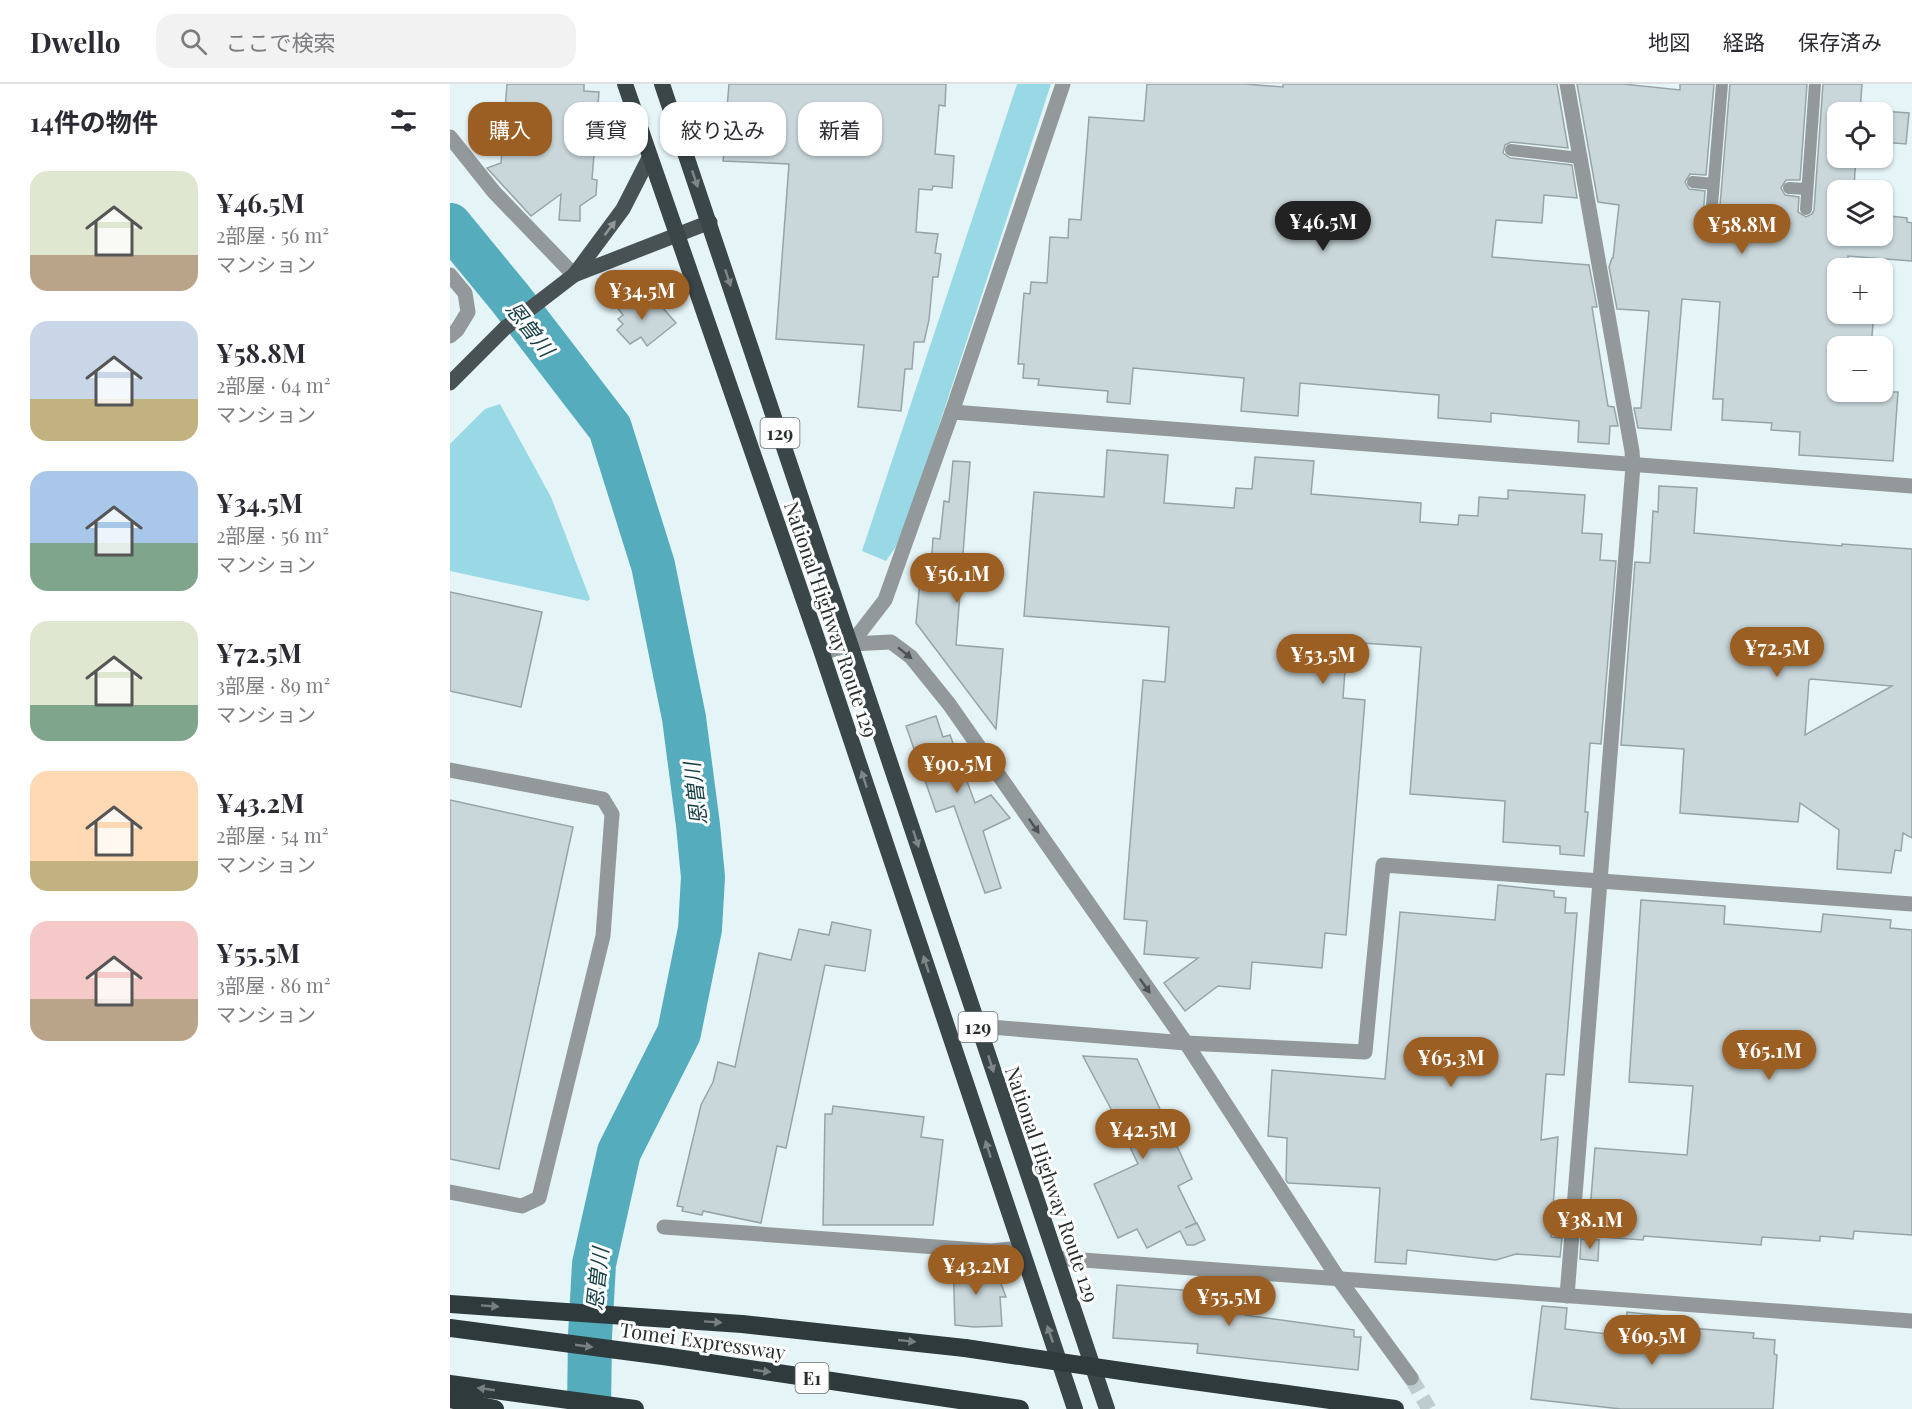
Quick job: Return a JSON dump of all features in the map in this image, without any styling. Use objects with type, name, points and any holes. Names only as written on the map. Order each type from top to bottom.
[{"type":"highway","name":"National Highway Route 129","points":[[625,84],[822,653],[1075,1409]]},
{"type":"highway","name":"National Highway Route 129","points":[[662,84],[1107,1409]]},
{"type":"highway","points":[[450,1304],[753,1325],[965,1348],[1395,1409]]},
{"type":"highway","name":"Tomei Expressway","points":[[450,1328],[686,1359],[1020,1409]]},
{"type":"highway","points":[[1142,1374],[1336,1409]]},
{"type":"highway","points":[[450,1384],[635,1409]]},
{"type":"highway","points":[[450,1399],[495,1409]]},
{"type":"main road","points":[[571,278],[623,209],[649,158]]},
{"type":"main road","points":[[450,383],[506,328],[571,278],[710,222]]},
{"type":"street","points":[[850,644],[885,600],[952,412],[1063,84]]},
{"type":"street","points":[[1567,84],[1633,466],[1567,1296]]},
{"type":"street","points":[[450,137],[494,192],[571,278]]},
{"type":"street","points":[[450,275],[465,293],[468,312],[457,330],[450,336]]},
{"type":"street","points":[[952,412],[1912,486]]},
{"type":"street","points":[[822,653],[850,644],[891,642],[911,657],[949,704],[1186,1043],[1338,1278],[1412,1378]]},
{"type":"street","points":[[450,770],[603,799],[612,814],[603,936],[539,1198],[522,1206],[450,1192]]},
{"type":"street","points":[[978,1026],[1186,1043],[1365,1052],[1383,865],[1912,904]]},
{"type":"street","points":[[664,1227],[991,1251],[1021,1248]]},
{"type":"street","points":[[1056,1258],[1912,1321]]},
{"type":"lane","points":[[1711,217],[1722,84]]},
{"type":"lane","points":[[1806,209],[1815,84]]},
{"type":"lane","points":[[1511,150],[1580,158]]},
{"type":"lane","points":[[1693,182],[1713,183]]},
{"type":"lane","points":[[1789,188],[1807,189]]},
{"type":"shaded area","points":[[1017,84],[1051,84],[902,538],[886,561],[862,551]]},
{"type":"shaded area","points":[[500,404],[551,497],[590,599],[588,601],[450,571],[450,444],[485,409]]},
{"type":"building","points":[[507,84],[584,84],[584,91],[599,92],[598,102],[564,102],[564,156],[594,156],[592,179],[597,180],[596,195],[580,206],[580,221],[559,220],[561,194],[531,216],[487,168],[501,163],[502,156],[552,156],[552,102],[506,102]]},
{"type":"building","points":[[729,84],[946,84],[945,106],[939,105],[935,154],[954,156],[952,188],[933,186],[932,190],[919,189],[916,232],[938,234],[935,253],[941,254],[938,277],[933,277],[929,320],[924,342],[914,342],[912,369],[905,369],[901,411],[858,407],[864,345],[776,339],[789,164],[723,161],[724,156],[786,156],[786,102],[728,102]]},
{"type":"building","points":[[1147,84],[1245,84],[1283,87],[1283,84],[1557,84],[1568,148],[1511,142],[1505,145],[1503,153],[1510,158],[1572,165],[1577,198],[1544,195],[1542,223],[1496,220],[1492,257],[1589,265],[1597,307],[1592,307],[1608,406],[1614,407],[1618,426],[1610,426],[1609,444],[1578,442],[1579,421],[1491,413],[1491,422],[1438,418],[1439,395],[1300,383],[1298,416],[1241,411],[1244,378],[1133,368],[1130,404],[1107,402],[1108,391],[1038,385],[1039,379],[1023,378],[1024,364],[1018,364],[1024,293],[1030,294],[1031,282],[1047,283],[1050,237],[1068,238],[1069,219],[1081,220],[1089,117],[1144,121]]},
{"type":"building","points":[[1577,84],[1623,84],[1680,90],[1680,84],[1714,84],[1706,175],[1690,174],[1685,182],[1689,189],[1705,191],[1703,217],[1706,223],[1711,225],[1719,218],[1730,84],[1807,84],[1800,180],[1786,180],[1781,188],[1785,195],[1799,197],[1798,212],[1806,217],[1814,210],[1823,84],[1862,84],[1861,102],[1827,102],[1827,168],[1855,168],[1854,180],[1827,180],[1827,246],[1893,246],[1893,216],[1907,218],[1907,222],[1912,223],[1912,261],[1848,256],[1848,258],[1827,258],[1827,324],[1873,324],[1872,336],[1827,336],[1827,402],[1893,402],[1893,392],[1898,392],[1893,461],[1799,455],[1800,432],[1771,430],[1772,423],[1722,420],[1723,399],[1713,399],[1720,302],[1682,299],[1671,430],[1638,428],[1634,408],[1641,408],[1649,311],[1617,309],[1609,267],[1613,258],[1619,205],[1598,202]]},
{"type":"building","points":[[1893,112],[1909,113],[1906,144],[1893,143]]},
{"type":"building","points":[[609,297],[662,307],[676,323],[647,346],[641,337],[630,344],[617,330],[623,324],[618,319],[623,315]]},
{"type":"building","points":[[1107,450],[1168,455],[1164,503],[1234,508],[1236,488],[1252,489],[1255,457],[1314,461],[1311,494],[1421,503],[1420,522],[1458,525],[1459,515],[1478,516],[1479,497],[1508,499],[1508,490],[1585,495],[1582,533],[1602,534],[1600,560],[1616,561],[1601,744],[1590,743],[1584,856],[1560,854],[1560,846],[1503,842],[1505,801],[1410,794],[1421,647],[1347,642],[1343,698],[1365,700],[1346,935],[1325,933],[1322,968],[1252,962],[1250,989],[1218,986],[1185,1011],[1164,983],[1198,958],[1144,954],[1147,921],[1124,919],[1143,680],[1165,682],[1169,627],[1024,616],[1034,492],[1104,497]]},
{"type":"building","points":[[953,461],[970,462],[956,645],[1003,649],[996,729],[916,623],[920,581],[930,582],[933,538],[940,539],[944,501],[949,502]]},
{"type":"building","points":[[1659,486],[1697,488],[1694,533],[1842,546],[1842,544],[1912,549],[1912,838],[1903,833],[1901,851],[1895,850],[1891,873],[1837,869],[1839,830],[1800,803],[1798,822],[1680,813],[1684,749],[1621,745],[1635,562],[1650,563],[1653,511],[1658,512]],"holes":[[[1809,680],[1892,686],[1805,735]]]},
{"type":"building","points":[[450,592],[542,612],[521,707],[450,691]]},
{"type":"building","points":[[936,716],[943,737],[950,735],[975,803],[991,795],[1010,818],[983,831],[1001,888],[985,893],[954,806],[936,812],[906,726]]},
{"type":"building","points":[[450,800],[573,827],[499,1169],[450,1159]]},
{"type":"building","points":[[1498,885],[1554,891],[1554,897],[1566,898],[1565,913],[1577,913],[1564,1075],[1546,1074],[1541,1140],[1558,1137],[1551,1237],[1562,1238],[1560,1257],[1516,1254],[1496,1260],[1407,1250],[1406,1264],[1375,1262],[1380,1188],[1288,1183],[1286,1180],[1287,1138],[1268,1136],[1272,1070],[1385,1079],[1400,912],[1495,920]]},
{"type":"building","points":[[1641,900],[1725,906],[1724,924],[1821,932],[1823,914],[1891,920],[1890,928],[1912,930],[1912,1235],[1854,1231],[1853,1239],[1820,1236],[1820,1241],[1762,1237],[1761,1245],[1644,1236],[1643,1240],[1588,1236],[1595,1148],[1687,1155],[1693,1086],[1629,1082]]},
{"type":"building","points":[[832,922],[871,930],[865,971],[825,965],[786,1148],[777,1146],[761,1223],[703,1211],[702,1215],[682,1211],[683,1207],[677,1206],[701,1105],[713,1082],[718,1062],[735,1067],[759,953],[791,960],[799,929],[829,935]]},
{"type":"building","points":[[1083,1056],[1137,1059],[1192,1179],[1178,1186],[1196,1223],[1185,1228],[1197,1223],[1205,1240],[1194,1245],[1187,1245],[1180,1231],[1147,1248],[1137,1229],[1118,1238],[1094,1184],[1138,1164]]},
{"type":"building","points":[[833,1106],[924,1117],[921,1137],[943,1140],[933,1225],[823,1225],[825,1114],[832,1114]]},
{"type":"building","points":[[1581,1239],[1599,1240],[1598,1261],[1580,1259]]},
{"type":"building","points":[[953,1259],[978,1260],[979,1273],[997,1273],[1006,1297],[1000,1297],[1002,1326],[955,1325]]},
{"type":"building","points":[[1203,1281],[1249,1288],[1245,1315],[1354,1330],[1354,1337],[1361,1337],[1358,1370],[1197,1353],[1198,1344],[1113,1338],[1117,1285],[1208,1292]]},
{"type":"building","points":[[1542,1306],[1567,1308],[1565,1329],[1616,1335],[1617,1324],[1626,1325],[1627,1312],[1664,1316],[1663,1326],[1754,1333],[1753,1338],[1775,1340],[1774,1354],[1777,1355],[1773,1409],[1621,1409],[1531,1399]]},
{"type":"waterway","name":"恩曽川","points":[[450,225],[510,298],[610,428],[653,565],[684,718],[698,825],[703,877],[700,929],[679,1033],[619,1152],[594,1264],[589,1409]]},
{"type":"tunnel","points":[[1411,1378],[1429,1409]]}]
